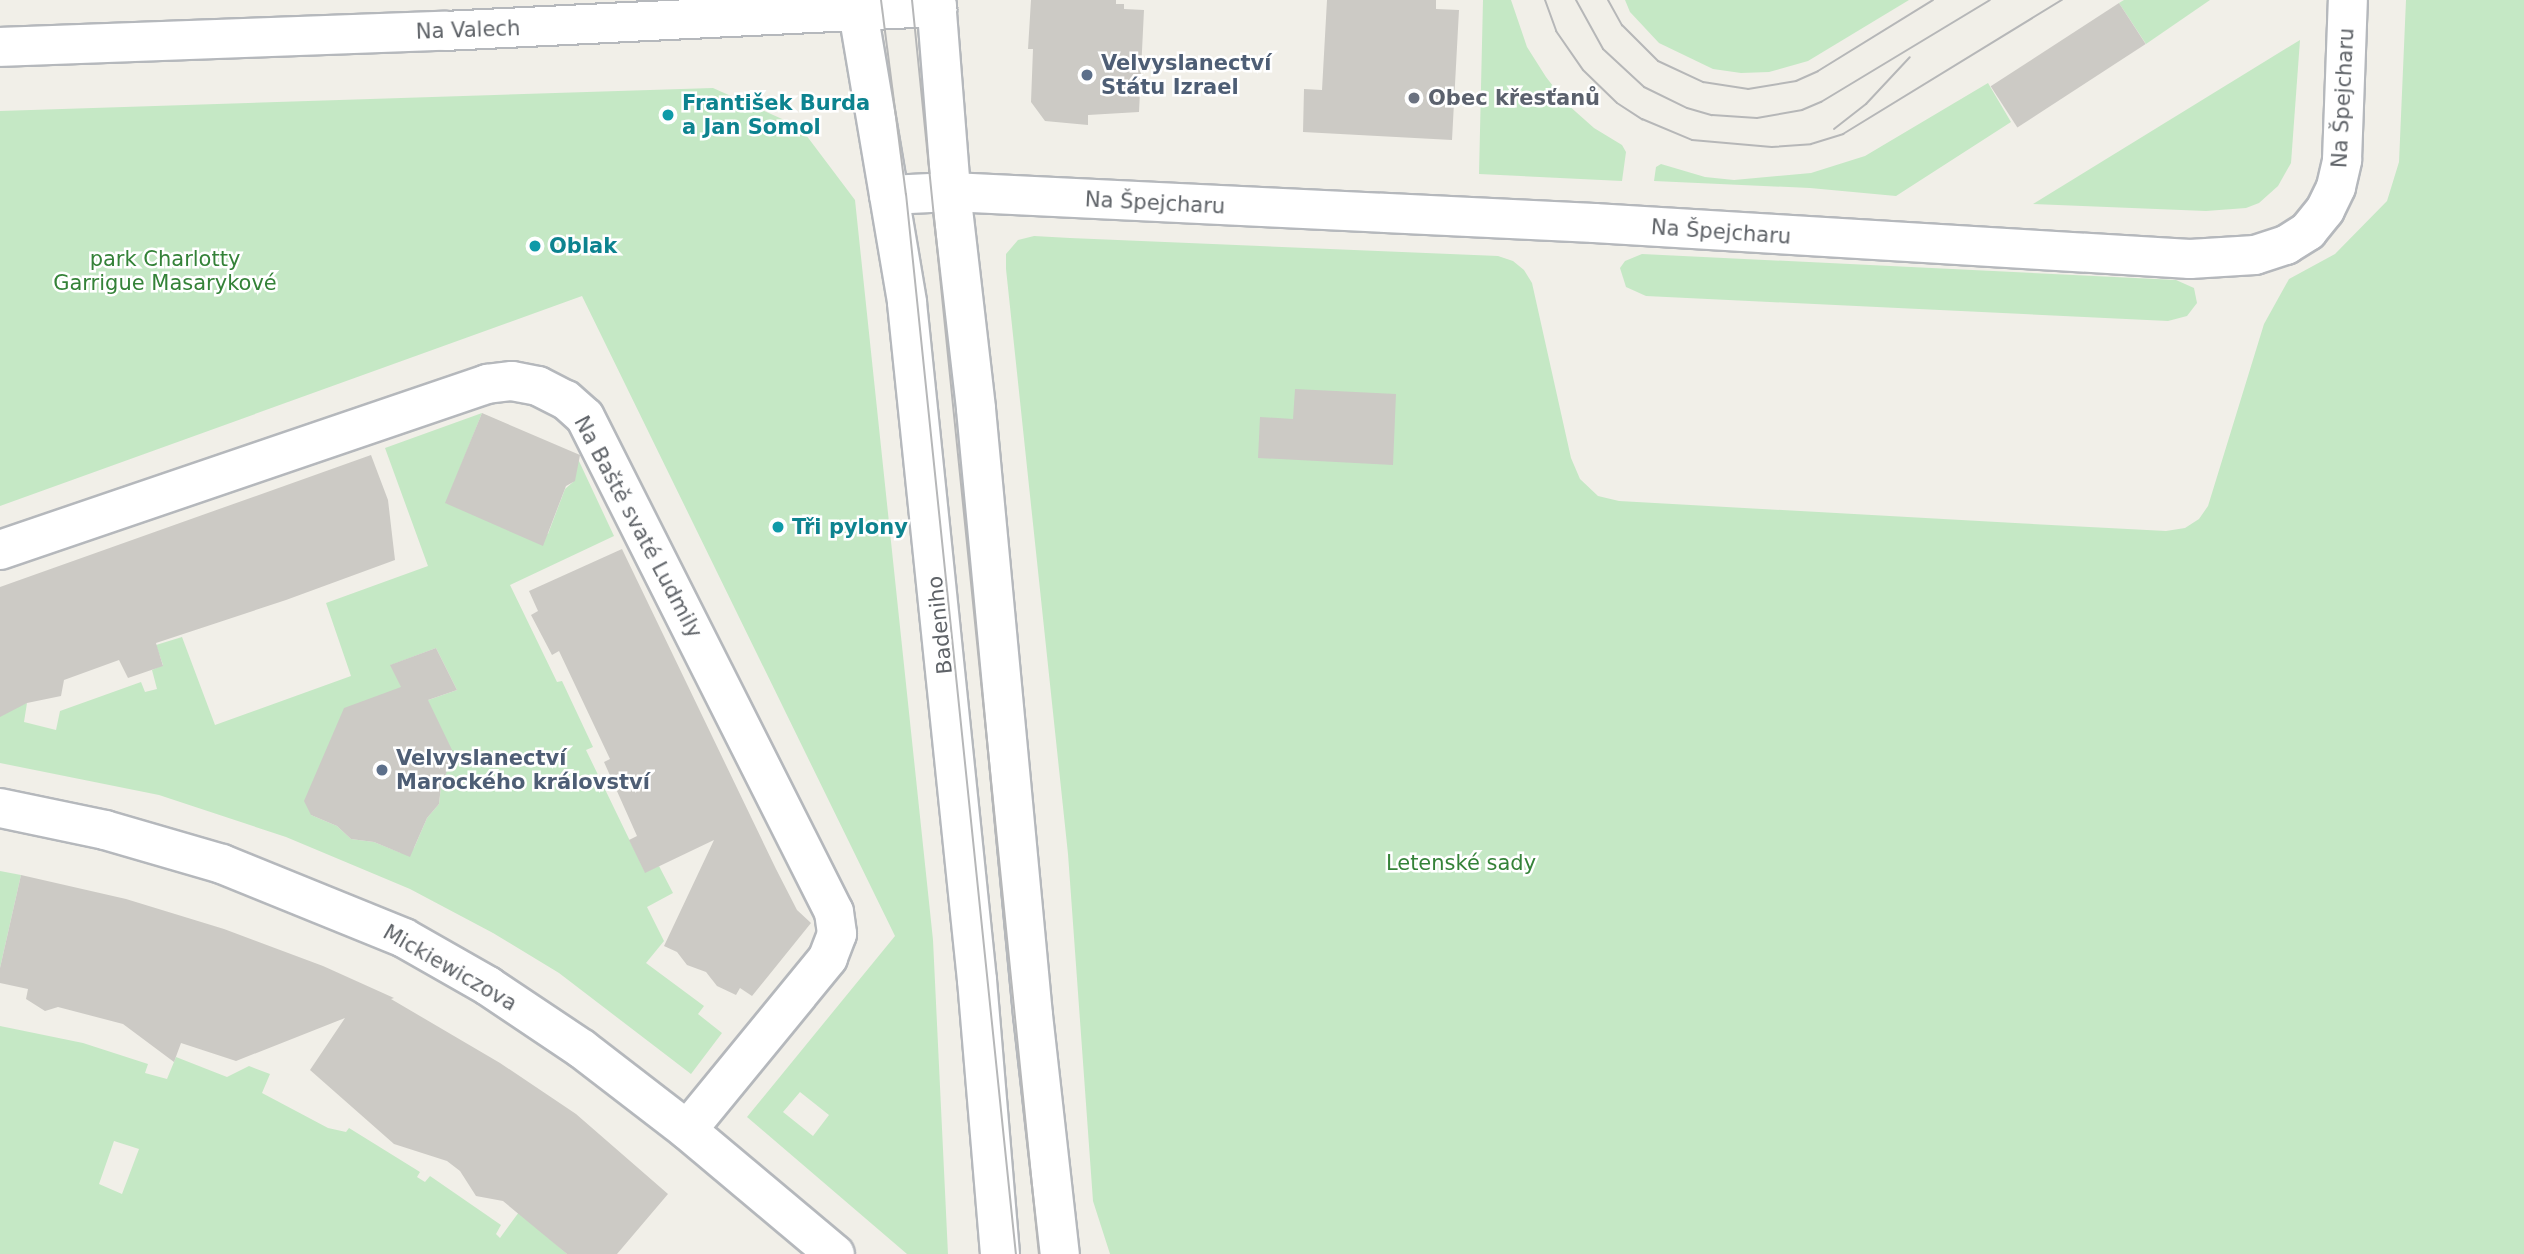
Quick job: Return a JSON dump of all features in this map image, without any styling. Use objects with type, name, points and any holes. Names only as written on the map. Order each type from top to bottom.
[{"type":"street","name":"Na Špejcharu","points":[[889,195],[951,192],[1594,223],[2190,259],[2223,258],[2269,251],[2286,245],[2308,230],[2325,210],[2336,187],[2342,160],[2348,0]]},
{"type":"street","name":"Na Valech","points":[[0,47],[457,31],[856,5],[936,3]]},
{"type":"street","points":[[936,3],[951,192],[976,409],[1032,1001],[1060,1254]]},
{"type":"street","name":"Badeniho","points":[[856,5],[907,303],[976,980],[1000,1254]]},
{"type":"street","name":"Na Baště svaté Ludmily","points":[[0,550],[486,384],[512,381],[538,386],[566,400],[585,417],[834,912],[837,934],[828,958],[687,1130]]},
{"type":"street","name":"Mickiewiczova","points":[[0,808],[105,830],[222,864],[404,938],[488,986],[551,1028],[687,1130],[835,1254]]},
{"type":"green space","points":[[1483,0],[1511,0],[1527,47],[1546,77],[1567,104],[1594,128],[1622,145],[1626,152],[1622,181],[1479,174]]},
{"type":"green space","points":[[1625,0],[1909,0],[1808,61],[1769,72],[1741,73],[1713,69],[1659,43],[1630,12]]},
{"type":"green space","points":[[2124,0],[2210,0],[2146,44],[2119,3]]},
{"type":"green space","name":"Letenské sady","points":[[2406,0],[2524,0],[2524,1254],[1110,1254],[1093,1201],[1068,854],[1006,269],[1006,254],[1018,240],[1034,236],[1498,256],[1513,261],[1524,270],[1532,283],[1571,458],[1580,479],[1598,496],[1619,501],[2015,523],[2166,531],[2185,528],[2199,519],[2208,506],[2264,324],[2289,279],[2335,254],[2387,201],[2399,162]]},
{"type":"green space","points":[[2300,40],[2291,163],[2278,186],[2259,203],[2246,208],[2206,211],[2033,204]]},
{"type":"green space","points":[[1988,83],[2011,122],[1896,196],[1810,188],[1654,181],[1656,167],[1661,164],[1705,177],[1734,180],[1811,173],[1865,156]]},
{"type":"green space","name":"park Charlotty Garrigue Masarykové","points":[[713,88],[800,127],[855,200],[933,940],[948,1254],[907,1254],[747,1117],[895,936],[582,296],[0,506],[0,111]],"holes":[[[800,1092],[829,1115],[813,1136],[783,1112]]]},
{"type":"green space","points":[[1642,254],[2176,280],[2194,288],[2197,303],[2187,316],[2168,321],[1646,296],[1626,287],[1620,268],[1625,261]]},
{"type":"green space","points":[[482,413],[446,503],[548,534],[565,489],[573,482],[578,459],[614,536],[510,585],[557,682],[562,681],[593,747],[586,750],[645,872],[659,866],[673,893],[647,907],[664,941],[646,963],[704,1006],[698,1014],[722,1033],[691,1074],[559,973],[493,933],[410,889],[286,837],[159,795],[0,763],[0,703],[27,703],[24,722],[56,730],[60,711],[141,682],[145,692],[157,689],[152,670],[163,665],[156,645],[182,637],[215,725],[351,676],[326,603],[428,566],[385,448]],"holes":[[[436,648],[457,690],[411,706],[391,665]],[[441,786],[439,804],[427,818],[414,848],[401,853],[374,842],[351,839],[337,826],[311,815]]]},
{"type":"green space","points":[[0,871],[21,875],[0,968]]},
{"type":"green space","points":[[0,1026],[83,1043],[148,1064],[145,1073],[167,1079],[176,1057],[227,1077],[249,1066],[270,1074],[262,1093],[328,1128],[346,1132],[349,1128],[420,1172],[417,1177],[425,1182],[430,1176],[501,1225],[496,1234],[500,1238],[519,1212],[567,1254],[0,1254]],"holes":[[[114,1141],[139,1149],[122,1194],[99,1184]]]},
{"type":"building","name":"Velvyslanectví Státu Izrael","points":[[1031,0],[1116,0],[1116,4],[1124,4],[1124,9],[1144,10],[1139,112],[1088,115],[1088,125],[1045,121],[1031,102],[1033,49],[1028,49]]},
{"type":"building","name":"Obec křesťanů","points":[[1327,0],[1436,0],[1436,9],[1459,10],[1452,140],[1303,132],[1304,89],[1322,90]]},
{"type":"building","points":[[2119,3],[2146,44],[2017,127],[1991,86]]},
{"type":"building","points":[[1295,389],[1396,394],[1393,465],[1258,458],[1260,417],[1293,419]]},
{"type":"building","points":[[482,413],[580,455],[575,481],[566,486],[543,546],[445,503]]},
{"type":"building","points":[[371,455],[388,500],[395,560],[156,643],[163,666],[128,678],[119,660],[64,680],[61,696],[27,703],[0,717],[0,587]]},
{"type":"building","points":[[622,549],[776,869],[797,910],[811,923],[752,996],[740,988],[736,995],[717,986],[706,972],[687,965],[677,952],[664,946],[714,840],[645,873],[629,840],[637,836],[604,762],[610,759],[559,651],[552,655],[531,615],[538,611],[529,591]]},
{"type":"building","name":"Velvyslanectví Marockého království","points":[[436,648],[457,690],[428,700],[454,754],[441,786],[439,804],[427,818],[410,857],[374,842],[351,839],[337,826],[311,815],[304,801],[344,708],[401,687],[390,665]]},
{"type":"building","points":[[21,875],[126,899],[224,929],[323,966],[394,998],[391,999],[500,1063],[576,1114],[668,1194],[617,1254],[567,1254],[503,1201],[476,1196],[460,1171],[447,1161],[394,1144],[310,1070],[345,1018],[236,1061],[181,1043],[174,1062],[123,1024],[58,1007],[45,1011],[26,999],[28,989],[0,983],[0,968]]},
{"type":"tram line","points":[[881,0],[906,194],[1016,1254]]},
{"type":"tram line","points":[[912,0],[1039,1254]]},
{"type":"tram line","points":[[1545,0],[1556,31],[1583,70],[1617,103],[1642,119],[1692,140],[1772,147],[1811,144],[1843,134],[2062,0]]},
{"type":"tram line","points":[[1576,0],[1603,49],[1644,87],[1687,108],[1712,115],[1757,118],[1802,110],[1821,102],[1990,0]]},
{"type":"tram line","points":[[1608,0],[1622,25],[1658,61],[1703,82],[1748,89],[1796,81],[1818,71],[1933,0]]},
{"type":"tram line","points":[[1834,129],[1866,104],[1910,57]]},
{"type":"place","name":"Velvyslanectví Státu Izrael","points":[[1087,75]]},
{"type":"place","name":"Obec křesťanů","points":[[1414,98]]},
{"type":"place","name":"František Burda a Jan Somol","points":[[668,115]]},
{"type":"place","name":"Oblak","points":[[535,246]]},
{"type":"place","name":"Tři pylony","points":[[778,527]]},
{"type":"place","name":"Velvyslanectví Marockého království","points":[[382,770]]}]
